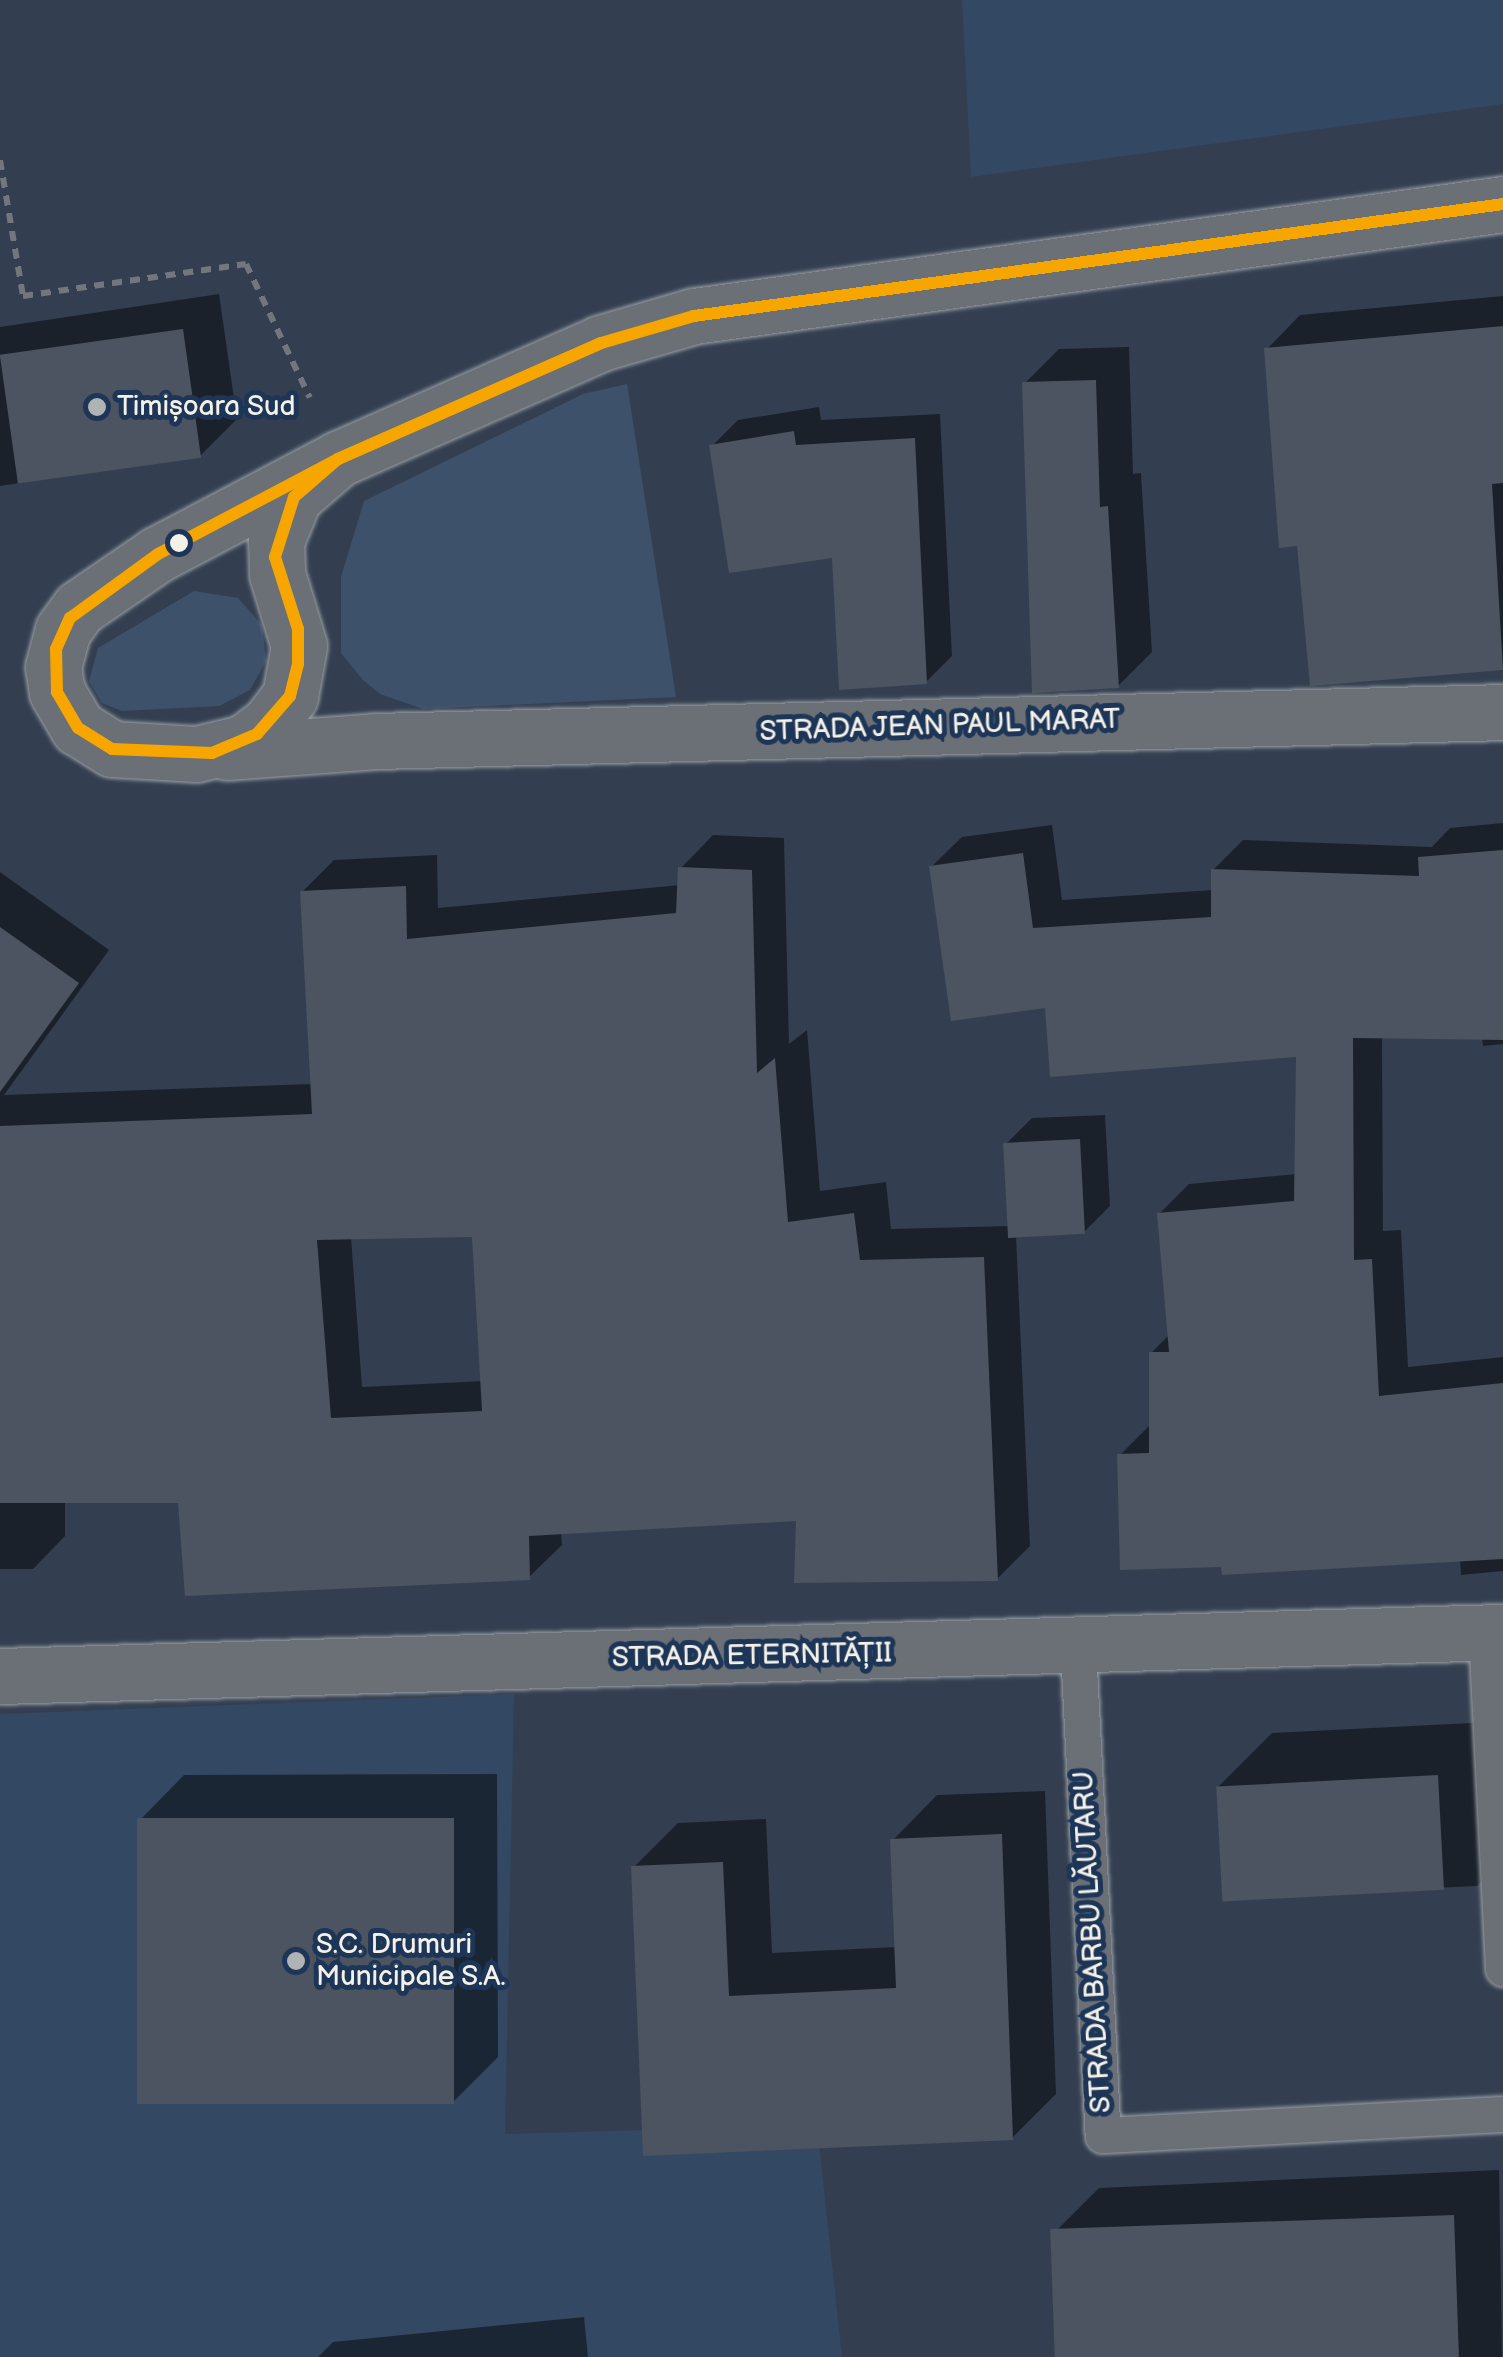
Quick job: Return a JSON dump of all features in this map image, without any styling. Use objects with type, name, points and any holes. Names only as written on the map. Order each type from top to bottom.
[{"type":"street","points":[[158,554],[185,547],[228,552],[266,573],[292,621],[295,680],[281,710],[243,743],[212,753],[112,748],[78,728],[57,692],[56,649],[70,618],[158,554],[338,459],[601,343],[694,316],[1503,204]]},
{"type":"street","points":[[338,459],[285,510],[275,557],[313,699],[328,720],[376,741]]},
{"type":"street","name":"STRADA JEAN PAUL MARAT","points":[[212,753],[376,741],[1503,712]]},
{"type":"street","name":"STRADA ETERNITĂȚII","points":[[0,1676],[1078,1648],[1494,1632]]},
{"type":"lane","points":[[1494,1632],[1503,1970]]},
{"type":"lane","name":"STRADA BARBU LĂUTARU","points":[[1078,1648],[1103,2135],[1503,2114]]},
{"type":"path","points":[[0,160],[9,184],[9,232],[24,296],[246,264],[338,459]]},
{"type":"shaded area","points":[[962,0],[1503,0],[1503,104],[971,177]]},
{"type":"shaded area","points":[[627,384],[676,697],[423,709],[380,694],[363,680],[341,653],[341,577],[364,501],[583,394]]},
{"type":"shaded area","points":[[194,591],[238,598],[262,625],[266,661],[250,690],[219,706],[122,711],[102,703],[89,681],[98,648]]},
{"type":"shaded area","points":[[514,1694],[505,2134],[817,2125],[842,2357],[0,2357],[0,1714]]},
{"type":"building","points":[[1503,326],[1503,483],[1492,484],[1503,670],[1310,686],[1297,546],[1279,548],[1264,348]]},
{"type":"building","name":"Timișoara Sud","points":[[183,329],[201,458],[18,483],[0,355]]},
{"type":"building","points":[[1096,380],[1100,507],[1108,506],[1119,688],[1032,693],[1022,382]]},
{"type":"building","points":[[794,431],[796,445],[915,438],[927,684],[839,690],[832,558],[729,573],[709,445]]},
{"type":"building","points":[[1503,850],[1503,1040],[1353,1038],[1354,1260],[1372,1259],[1379,1396],[1503,1383],[1503,1559],[1222,1575],[1221,1567],[1120,1570],[1117,1454],[1149,1453],[1149,1352],[1169,1352],[1157,1213],[1294,1201],[1296,1057],[1050,1077],[1045,1008],[951,1021],[929,866],[1023,853],[1033,928],[1211,917],[1211,869],[1419,876],[1418,857]]},
{"type":"building","points":[[678,867],[752,870],[757,1073],[775,1058],[788,1222],[854,1213],[860,1260],[984,1257],[998,1581],[794,1583],[796,1521],[529,1536],[530,1580],[185,1596],[178,1503],[0,1503],[0,1126],[312,1114],[300,891],[406,886],[407,939],[676,913]],"holes":[[[472,1237],[482,1411],[331,1418],[317,1240]]]},
{"type":"building","points":[[0,927],[79,983],[0,1092]]},
{"type":"building","points":[[1080,1139],[1085,1234],[1008,1238],[1003,1143]]},
{"type":"building","points":[[1438,1775],[1444,1890],[1222,1901],[1216,1787]]},
{"type":"building","name":"S.C. Drumuri Municipale S.A.","points":[[137,1818],[454,1818],[454,2104],[137,2104]]},
{"type":"building","points":[[1002,1834],[1013,2140],[643,2156],[631,1866],[723,1862],[729,1996],[896,1988],[890,1839]]},
{"type":"building","points":[[1454,2215],[1459,2357],[1055,2357],[1050,2229]]},
{"type":"transit line","points":[[601,343],[694,316],[1503,204]]},
{"type":"transit line","points":[[338,459],[601,343]]},
{"type":"transit line","points":[[338,459],[601,343]]},
{"type":"transit line","points":[[338,459],[294,497],[275,557],[298,629],[298,664],[290,696],[257,734],[212,753],[112,749],[78,728],[57,692],[56,649],[70,618],[158,554],[338,459]]},
{"type":"place","name":"Timișoara Sud","points":[[97,407]]},
{"type":"place","name":"S.C. Drumuri Municipale S.A.","points":[[296,1961]]}]
